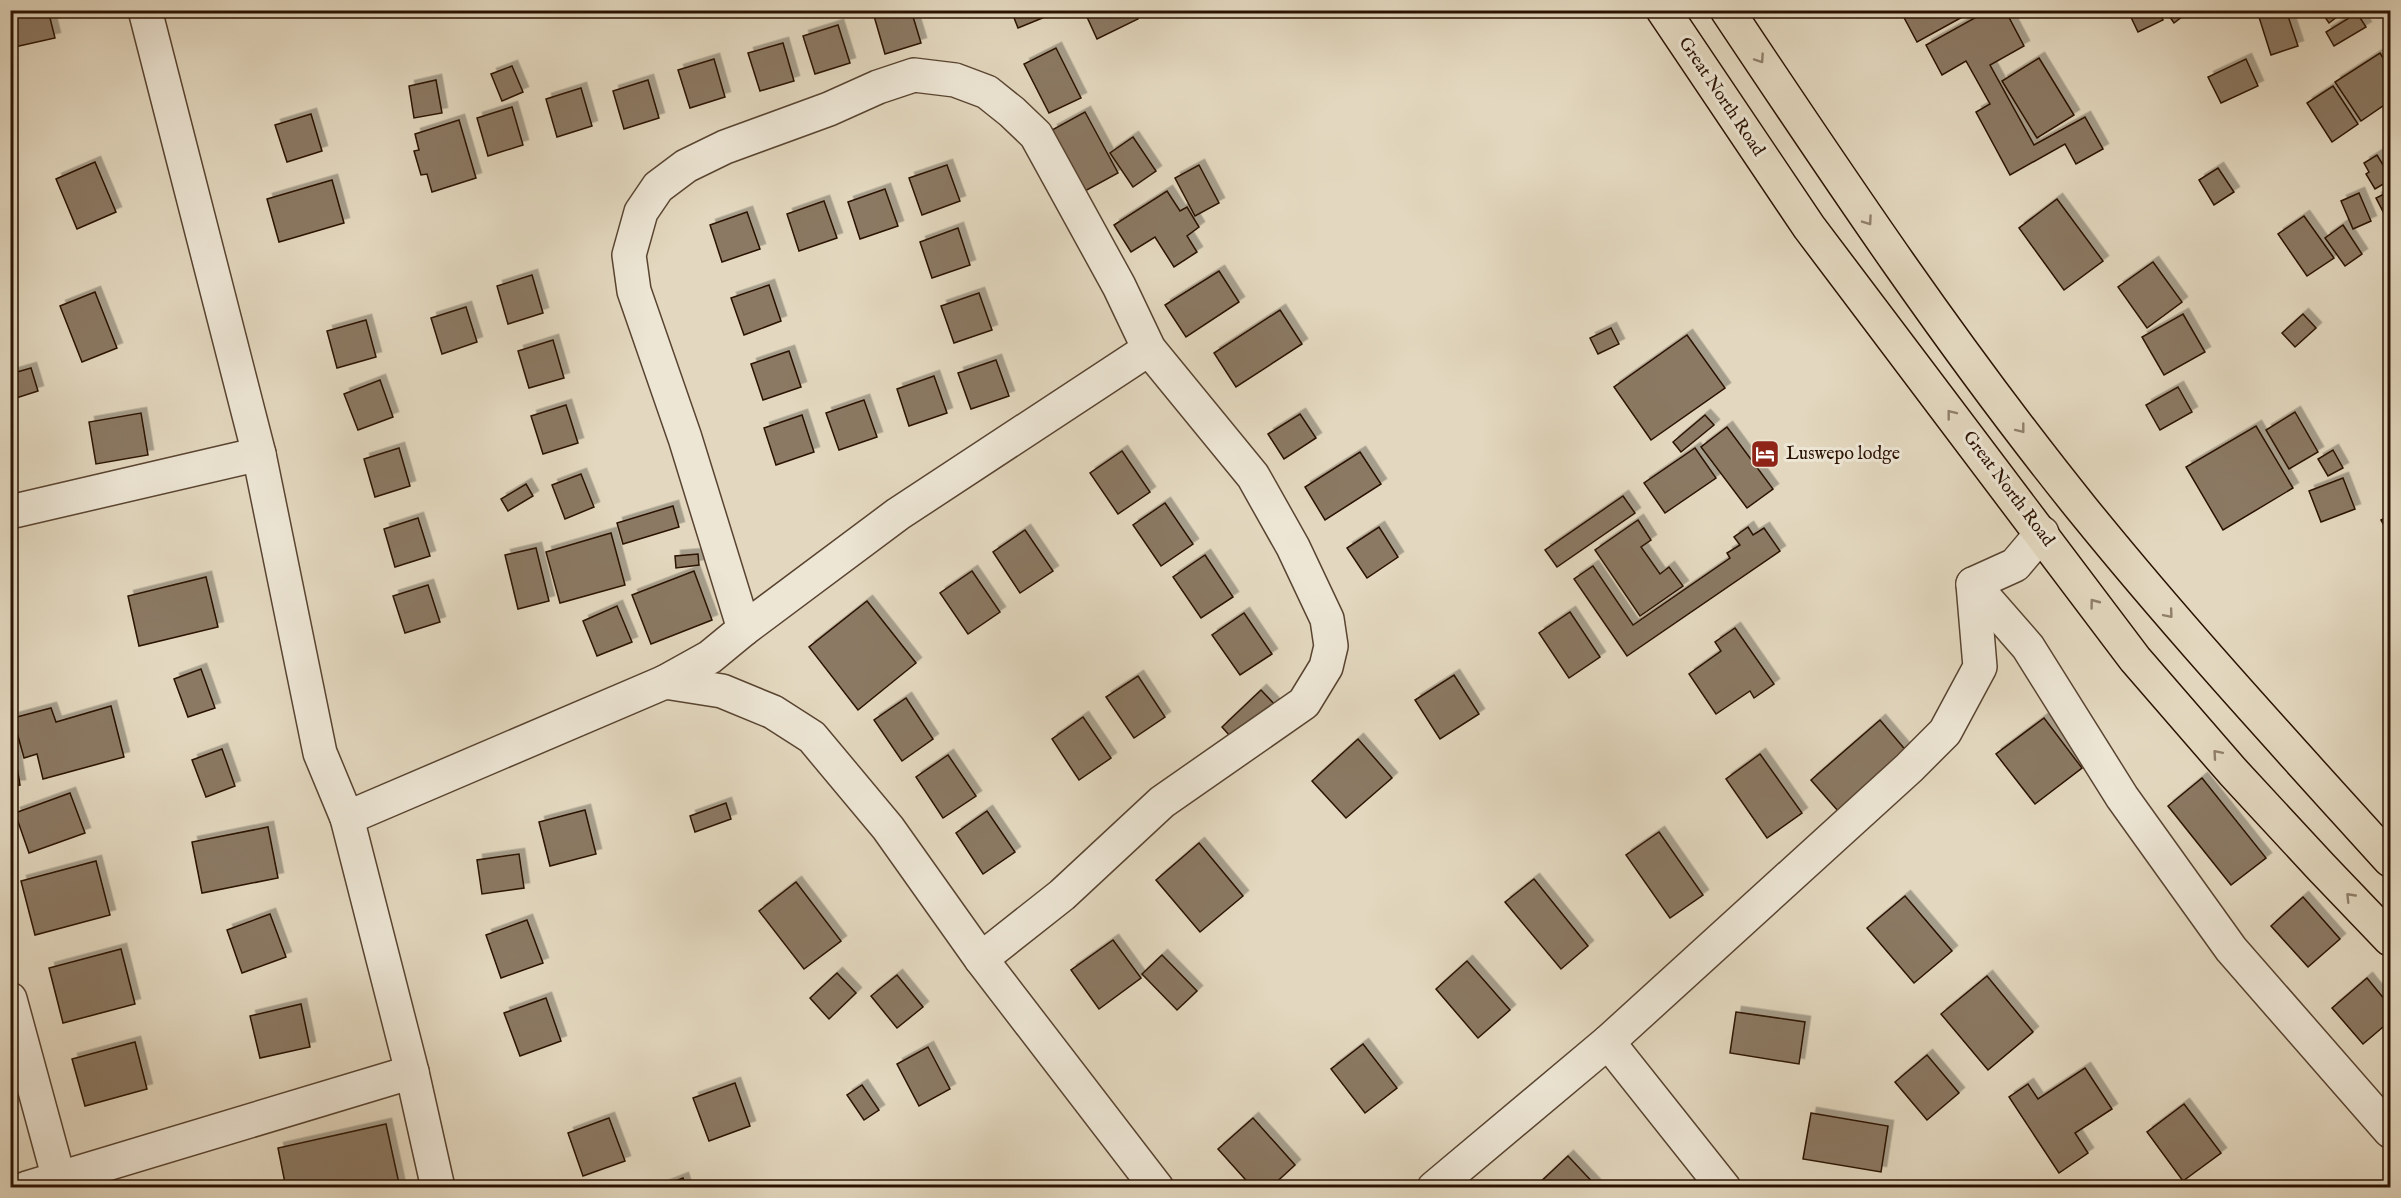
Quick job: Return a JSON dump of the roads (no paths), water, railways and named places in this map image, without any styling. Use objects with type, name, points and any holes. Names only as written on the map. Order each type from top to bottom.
[{"type":"highway","name":"Great North Road","points":[[1663,10],[1809,228],[2042,533],[2135,659],[2233,772],[2391,939]]},
{"type":"highway","points":[[1727,10],[1900,268],[2081,508],[2179,626],[2391,860]]},
{"type":"street","points":[[145,10],[259,454],[320,753],[347,818],[412,1072],[438,1188]]},
{"type":"street","points":[[744,629],[685,438],[634,291],[629,255],[641,212],[658,187],[686,166],[725,147],[914,75],[955,80],[987,92],[1036,135],[1119,286],[1149,349],[1252,476],[1293,547],[1327,619],[1331,646],[1326,667],[1304,703],[1162,802],[1062,895],[981,959]]},
{"type":"street","points":[[347,818],[665,682],[710,657],[898,514],[1149,349]]},
{"type":"street","points":[[10,512],[259,454]]},
{"type":"street","points":[[1973,585],[2015,565],[2042,533]]},
{"type":"street","points":[[1434,1188],[1608,1042],[1910,768],[1946,732],[1980,667],[1973,585]]},
{"type":"street","points":[[1973,585],[2028,647],[2122,797],[2230,949],[2391,1131]]},
{"type":"street","points":[[665,682],[722,691],[773,712],[812,737],[888,828],[981,959],[1157,1188]]},
{"type":"street","points":[[10,999],[59,1179]]},
{"type":"street","points":[[1608,1042],[1724,1188]]},
{"type":"street","points":[[27,1188],[412,1072]]},
{"type":"place","name":"Luswepo lodge","points":[[1765,454]]}]
